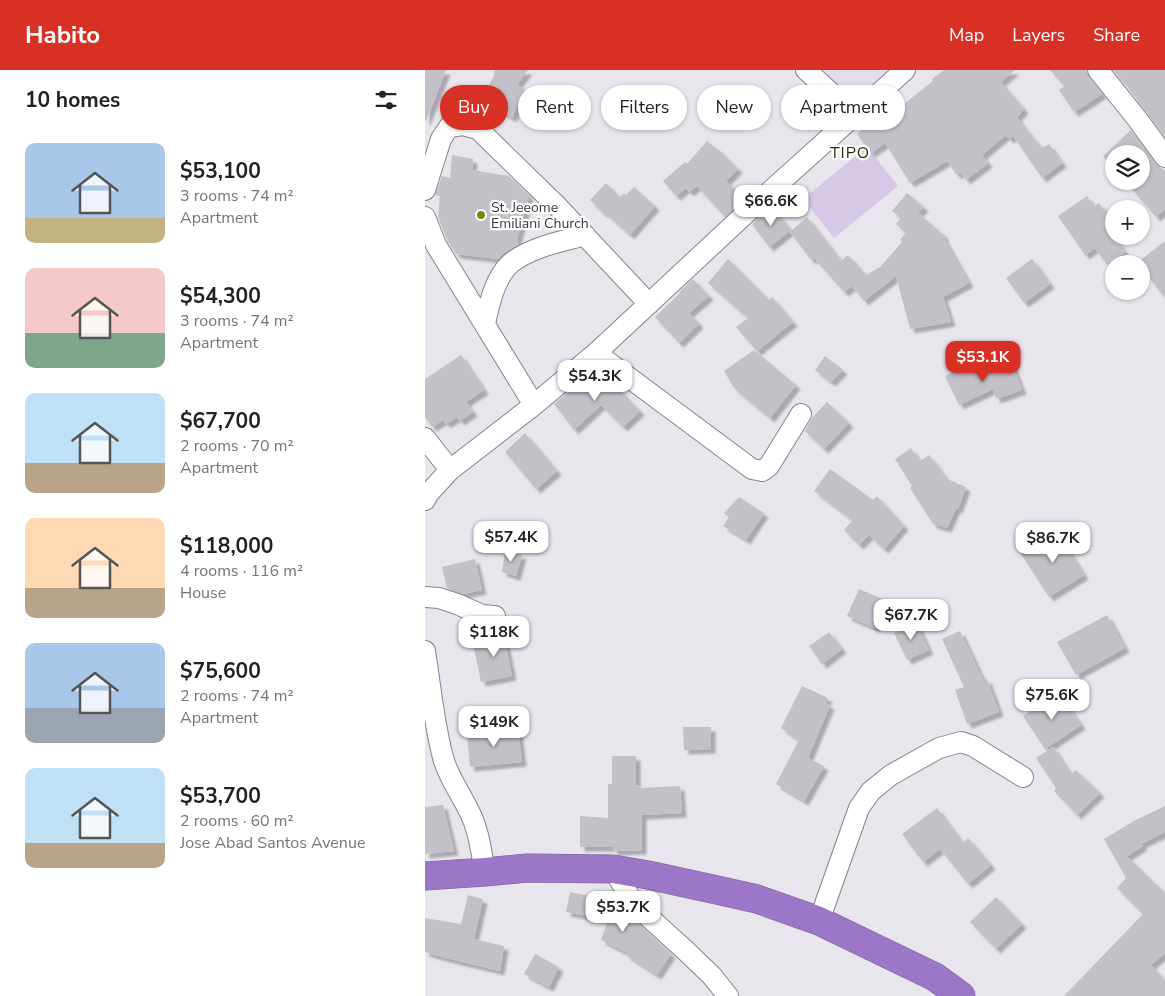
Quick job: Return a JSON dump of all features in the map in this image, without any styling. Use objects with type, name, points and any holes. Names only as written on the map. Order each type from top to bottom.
[{"type":"highway","points":[[425,876],[527,868],[613,869],[665,878],[757,899],[819,921],[935,977],[961,996]]},
{"type":"street","points":[[806,70],[823,85]]},
{"type":"street","points":[[888,85],[905,70]]},
{"type":"street","points":[[1098,70],[1139,120],[1165,157]]},
{"type":"street","points":[[425,190],[441,139],[449,127],[463,124],[478,129],[558,207],[649,304]]},
{"type":"street","points":[[425,500],[427,494],[450,470],[534,405],[596,353],[838,130]]},
{"type":"street","points":[[425,217],[435,245],[534,405]]},
{"type":"street","points":[[485,324],[489,303],[500,278],[511,264],[529,252],[585,236]]},
{"type":"street","points":[[596,353],[753,469],[762,471],[769,466],[801,414]]},
{"type":"street","points":[[425,438],[450,470]]},
{"type":"street","points":[[425,597],[439,598],[482,615],[495,616]]},
{"type":"street","points":[[425,651],[437,732],[445,763],[455,787],[469,810],[479,837],[485,872]]},
{"type":"street","points":[[819,921],[859,808],[871,791],[891,775],[939,748],[961,742],[973,746],[1023,777]]},
{"type":"street","points":[[613,869],[630,897],[642,912],[712,976],[728,996]]},
{"type":"shaded area","points":[[821,70],[891,70],[873,85],[838,85]]},
{"type":"shaded area","points":[[867,147],[898,186],[834,238],[803,199]]},
{"type":"building","points":[[425,70],[446,70],[426,121]]},
{"type":"building","points":[[494,70],[528,70],[517,85],[518,104],[512,118],[508,116],[508,85],[489,85],[494,76]]},
{"type":"building","points":[[944,70],[1015,70],[1001,82],[1024,109],[1017,117],[1042,148],[1049,144],[1062,163],[1042,178],[1013,136],[1009,139],[1006,135],[982,155],[988,163],[966,180],[960,172],[957,175],[947,161],[910,183],[885,143],[871,153],[857,134],[862,130],[905,130],[905,103],[933,81],[932,79]]},
{"type":"building","points":[[1050,70],[1086,70],[1102,94],[1074,112],[1059,90],[1064,86]]},
{"type":"building","points":[[1113,70],[1165,70],[1165,137],[1122,80]]},
{"type":"building","points":[[1131,130],[1142,145],[1115,145]]},
{"type":"building","points":[[707,141],[738,169],[726,181],[744,199],[725,217],[697,186],[689,192],[686,188],[676,196],[663,181],[685,162],[687,164]]},
{"type":"building","name":"St. Jeeome Emiliani Church","points":[[452,155],[473,159],[472,170],[509,176],[529,196],[517,240],[519,244],[498,259],[456,254],[447,240],[438,217],[440,196],[435,195],[442,176],[450,178]]},
{"type":"building","points":[[1150,157],[1155,164],[1165,171],[1165,209],[1156,217],[1150,210],[1150,200],[1141,200],[1133,190],[1150,190]]},
{"type":"building","points":[[606,183],[620,197],[624,193],[626,195],[634,187],[655,206],[630,235],[590,200]]},
{"type":"building","points":[[907,193],[924,207],[918,213],[945,236],[943,237],[969,283],[943,297],[951,322],[910,329],[896,276],[864,301],[852,286],[844,292],[814,258],[811,260],[790,232],[807,217],[841,261],[848,255],[866,275],[880,267],[902,242],[900,240],[906,233],[896,224],[901,218],[892,211]]},
{"type":"building","points":[[1087,196],[1094,207],[1099,203],[1105,211],[1105,245],[1120,245],[1125,252],[1121,255],[1105,255],[1105,262],[1095,248],[1085,255],[1058,216]]},
{"type":"building","points":[[771,206],[791,230],[769,247],[752,224]]},
{"type":"building","points":[[1165,241],[1165,298],[1150,279],[1150,255],[1147,255]]},
{"type":"building","points":[[728,259],[769,300],[772,297],[793,322],[757,351],[736,327],[748,318],[708,283]]},
{"type":"building","points":[[1032,259],[1050,284],[1024,303],[1006,278]]},
{"type":"building","points":[[693,279],[709,296],[689,313],[699,324],[679,343],[655,317]]},
{"type":"building","points":[[754,350],[796,385],[770,418],[734,388],[724,371]]},
{"type":"building","points":[[461,355],[484,390],[466,402],[473,412],[460,421],[457,417],[446,424],[443,420],[432,427],[425,417],[425,379]]},
{"type":"building","points":[[825,356],[843,370],[831,382],[815,370]]},
{"type":"building","points":[[971,363],[977,376],[1012,364],[1022,390],[996,399],[993,389],[959,405],[945,376]]},
{"type":"building","points":[[593,371],[613,391],[617,387],[640,411],[623,427],[601,405],[574,430],[554,404]]},
{"type":"building","points":[[827,402],[849,423],[824,449],[805,431],[812,418]]},
{"type":"building","points":[[525,433],[557,471],[536,489],[505,452]]},
{"type":"building","points":[[911,448],[920,461],[929,455],[947,479],[966,487],[958,509],[956,508],[947,528],[933,524],[910,488],[912,486],[895,459]]},
{"type":"building","points":[[830,469],[873,500],[877,496],[904,526],[884,549],[869,535],[859,545],[844,530],[853,520],[814,491]]},
{"type":"building","points":[[739,497],[764,513],[746,540],[723,526],[729,517],[724,513]]},
{"type":"building","points":[[1057,532],[1084,575],[1049,597],[1021,554]]},
{"type":"building","points":[[505,552],[522,555],[516,576],[502,572]]},
{"type":"building","points":[[475,559],[482,590],[463,594],[447,588],[442,567]]},
{"type":"building","points":[[859,589],[887,601],[875,628],[847,616]]},
{"type":"building","points":[[1107,615],[1125,648],[1076,675],[1057,642]]},
{"type":"building","points":[[916,623],[929,650],[907,660],[894,633]]},
{"type":"building","points":[[502,626],[512,676],[481,682],[474,648],[492,644],[494,628]]},
{"type":"building","points":[[960,631],[983,680],[987,679],[999,712],[967,724],[955,690],[964,687],[942,639]]},
{"type":"building","points":[[829,632],[842,649],[822,664],[809,646]]},
{"type":"building","points":[[802,686],[828,698],[825,703],[830,705],[808,758],[824,766],[804,801],[776,784],[799,740],[781,728]]},
{"type":"building","points":[[1059,693],[1081,725],[1045,749],[1023,716]]},
{"type":"building","points":[[683,727],[711,727],[711,749],[684,750]]},
{"type":"building","points":[[518,730],[522,762],[470,767],[467,734]]},
{"type":"building","points":[[1053,747],[1071,774],[1076,770],[1100,793],[1077,815],[1054,791],[1056,788],[1036,758]]},
{"type":"building","points":[[612,756],[636,756],[636,785],[640,785],[640,788],[680,786],[682,813],[642,815],[642,850],[613,851],[613,847],[580,847],[580,816],[608,818],[608,784],[612,784]]},
{"type":"building","points":[[443,805],[454,851],[425,854],[425,807]]},
{"type":"building","points":[[1165,806],[1165,832],[1141,844],[1143,846],[1127,856],[1165,893],[1165,953],[1151,965],[1165,981],[1165,996],[1064,996],[1143,914],[1117,888],[1126,878],[1104,839],[1134,821]]},
{"type":"building","points":[[937,808],[963,843],[968,838],[991,865],[968,884],[940,849],[923,862],[902,834]]},
{"type":"building","points":[[570,892],[594,897],[592,902],[639,924],[671,954],[657,975],[626,955],[627,953],[601,940],[608,920],[566,912]]},
{"type":"building","points":[[468,895],[483,899],[474,939],[504,946],[500,971],[425,952],[425,918],[461,924]]},
{"type":"building","points":[[996,897],[1022,924],[996,949],[970,922]]},
{"type":"building","points":[[535,954],[559,967],[549,987],[524,974]]},
{"type":"place","name":"St. Jeeome Emiliani Church","points":[[481,215]]},
{"type":"district","name":"TIPO","points":[[850,153]]}]
